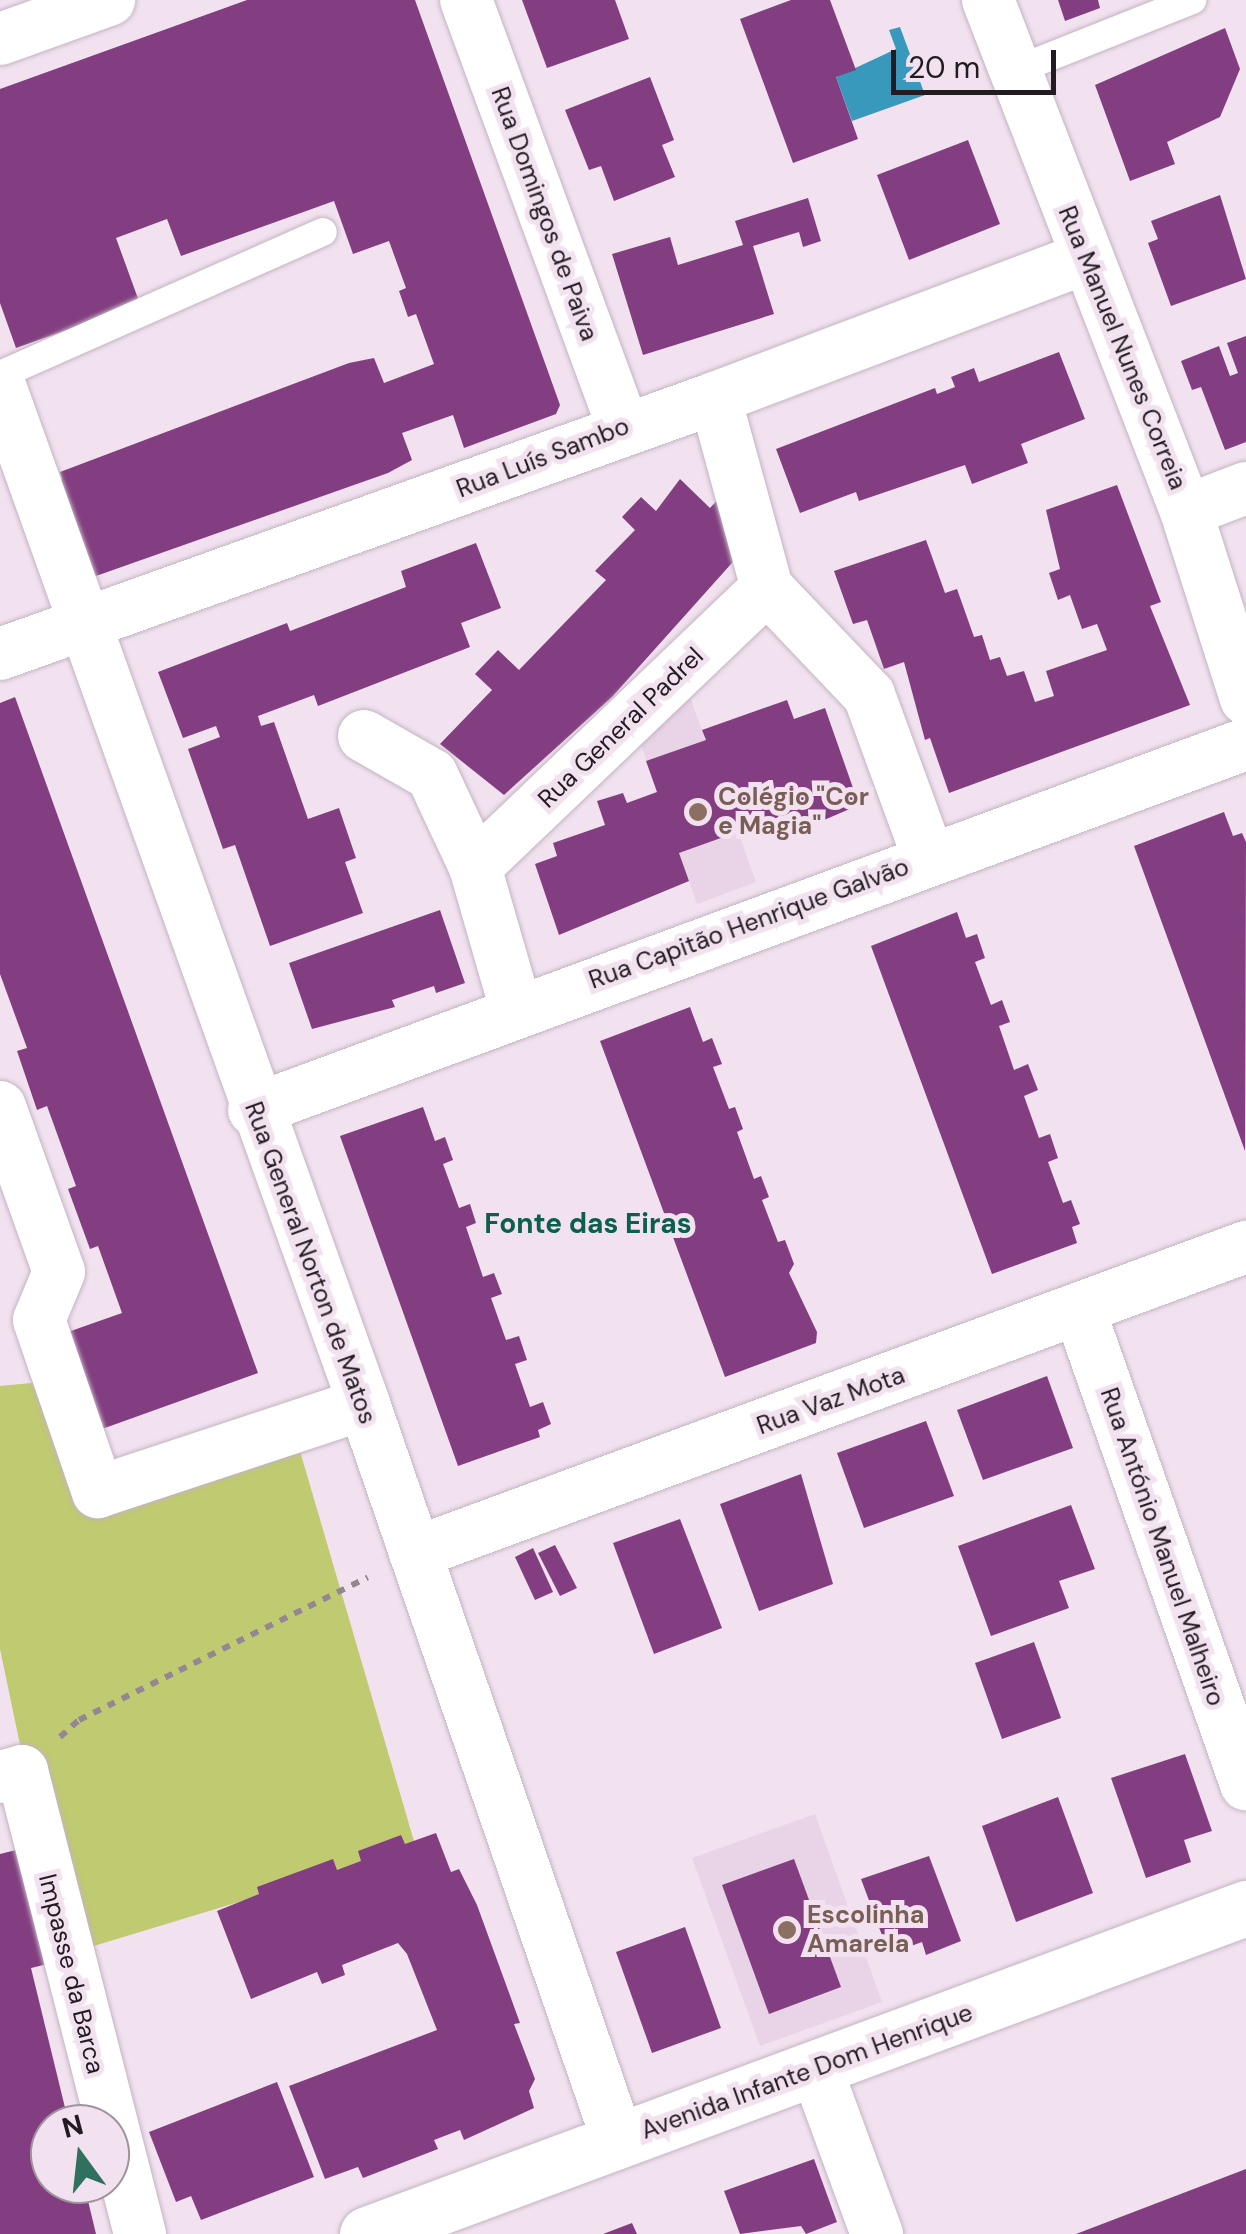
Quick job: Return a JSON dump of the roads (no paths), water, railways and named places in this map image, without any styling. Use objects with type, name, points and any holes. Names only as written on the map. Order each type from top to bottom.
[{"type":"street","points":[[0,38],[109,0]]},
{"type":"street","name":"Rua Domingos de Paiva","points":[[466,0],[623,427]]},
{"type":"street","name":"Rua Manuel Nunes Correia","points":[[988,0],[1186,510],[1246,699]]},
{"type":"street","name":"Rua Luís Sambo","points":[[0,654],[87,627],[1086,258]]},
{"type":"street","name":"Rua General Norton de Matos","points":[[0,386],[254,1110],[364,1404],[618,2140]]},
{"type":"street","points":[[715,398],[767,588],[869,696],[930,859]]},
{"type":"street","points":[[1186,510],[1246,488]]},
{"type":"street","name":"Rua General Padrel","points":[[476,867],[767,588]]},
{"type":"street","points":[[364,736],[432,775],[476,867],[516,1009]]},
{"type":"street","name":"Rua Capitão Henrique Galvão","points":[[254,1110],[516,1009],[1246,744]]},
{"type":"street","points":[[0,1107],[59,1272],[39,1320],[98,1492],[364,1404]]},
{"type":"street","name":"Rua Vaz Mota","points":[[415,1553],[1246,1247]]},
{"type":"street","name":"Rua António Manuel Malheiro","points":[[1079,1310],[1246,1784]]},
{"type":"street","name":"Impasse da Barca","points":[[11,1774],[140,2234]]},
{"type":"street","name":"Avenida Infante Dom Henrique","points":[[367,2234],[817,2071],[1246,1908]]},
{"type":"street","points":[[817,2071],[877,2234]]},
{"type":"lane","points":[[1014,70],[1192,0]]},
{"type":"lane","points":[[0,374],[323,232]]},
{"type":"water","points":[[900,27],[925,95],[852,121],[836,77],[896,49],[889,30]]},
{"type":"place","name":"Colégio \"Cor e Magia\"","points":[[698,812]]},
{"type":"place","name":"Escolinha Amarela","points":[[787,1930]]},
{"type":"district","name":"Fonte das Eiras","points":[[588,1224]]}]
